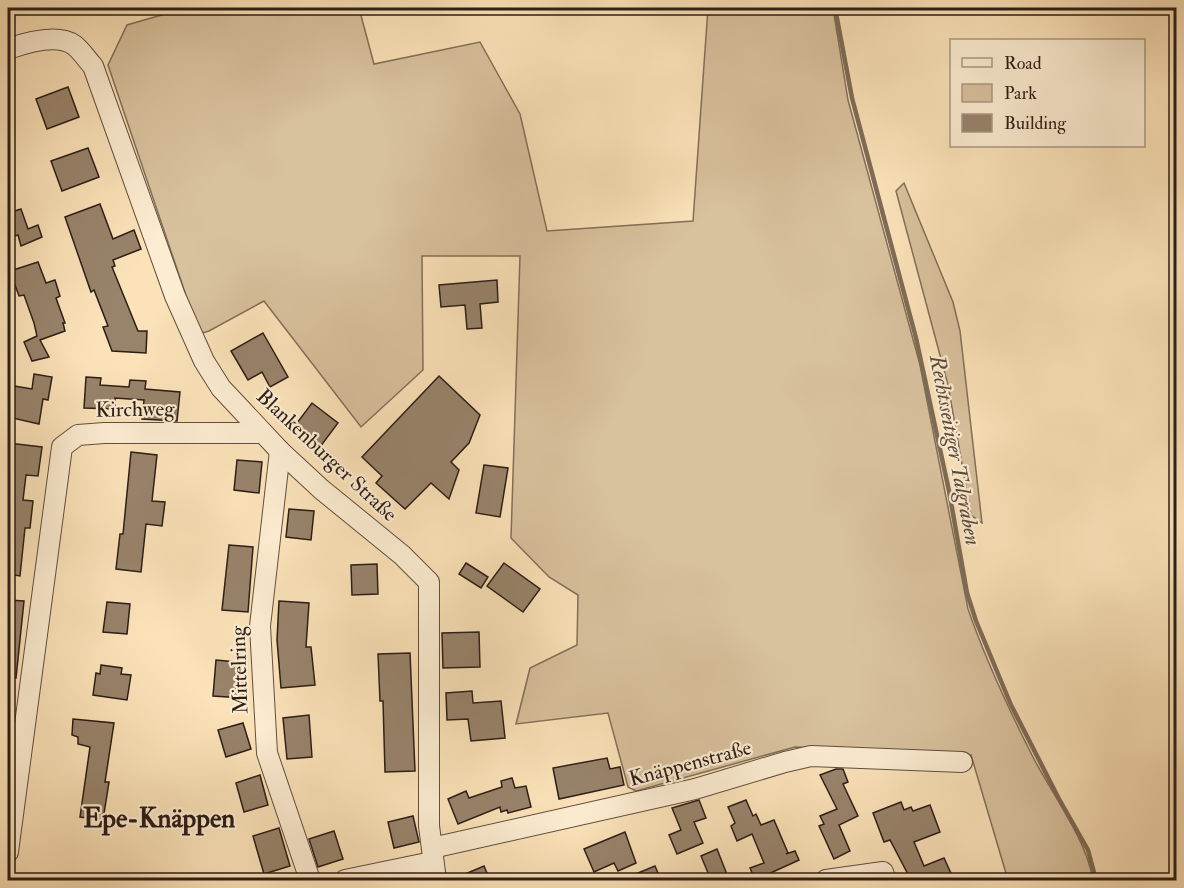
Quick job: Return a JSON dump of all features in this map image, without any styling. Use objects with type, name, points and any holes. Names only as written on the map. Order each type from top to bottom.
[{"type":"street","name":"Blankenburger Straße","points":[[8,49],[51,39],[73,44],[93,66],[175,296],[204,362],[221,388],[280,451],[321,489],[402,555],[429,582],[429,826],[433,863]]},
{"type":"street","name":"Kirchweg","points":[[8,852],[62,447],[78,435],[87,434],[262,433]]},
{"type":"street","name":"Mittelring","points":[[280,451],[260,626],[267,753],[310,880]]},
{"type":"street","name":"Knäppenstraße","points":[[345,880],[433,863],[811,756],[962,762]]},
{"type":"street","points":[[826,880],[883,872],[886,880]]},
{"type":"green space","points":[[186,8],[359,8],[374,64],[480,42],[520,114],[547,231],[693,221],[708,8],[833,8],[848,100],[920,365],[968,609],[1017,724],[1084,849],[1093,880],[1008,880],[971,755],[795,747],[636,791],[628,787],[608,713],[516,724],[530,668],[577,645],[578,595],[549,577],[511,538],[520,256],[422,256],[423,370],[361,427],[264,301],[209,331],[199,334],[108,65],[127,25]]},
{"type":"green space","points":[[904,183],[953,302],[960,331],[982,523],[971,515],[948,385],[896,191]]},
{"type":"building","points":[[68,87],[79,117],[47,129],[36,99]]},
{"type":"building","points":[[88,148],[99,177],[62,191],[51,161]]},
{"type":"building","points":[[100,204],[113,239],[134,230],[141,249],[113,260],[115,266],[112,267],[138,331],[147,331],[146,353],[112,351],[103,327],[108,326],[94,290],[91,292],[65,217]]},
{"type":"building","points":[[21,209],[28,229],[38,225],[42,237],[21,246],[18,235],[8,238],[8,213]]},
{"type":"building","points":[[38,262],[46,283],[55,280],[60,296],[56,298],[65,323],[63,323],[65,331],[40,340],[49,357],[32,361],[24,342],[37,336],[34,323],[24,295],[19,296],[10,271]]},
{"type":"building","points":[[497,280],[498,302],[480,304],[482,328],[467,329],[465,305],[441,307],[439,285]]},
{"type":"building","points":[[263,333],[288,377],[270,387],[262,372],[248,380],[231,351]]},
{"type":"building","points":[[34,374],[52,377],[48,400],[43,399],[39,424],[8,417],[8,385],[32,389]]},
{"type":"building","points":[[439,376],[480,415],[469,443],[451,462],[459,470],[449,499],[431,483],[405,509],[376,483],[382,476],[362,457]]},
{"type":"building","points":[[86,377],[101,378],[100,385],[129,387],[130,380],[146,381],[145,389],[180,392],[177,421],[142,419],[144,400],[115,398],[115,409],[84,408]]},
{"type":"building","points":[[312,403],[338,423],[317,451],[291,431]]},
{"type":"building","points":[[8,443],[42,447],[38,476],[26,475],[23,500],[33,501],[30,528],[25,528],[20,576],[8,574]]},
{"type":"building","points":[[131,452],[157,455],[152,501],[165,502],[162,526],[146,524],[141,572],[116,569],[120,534],[123,534]]},
{"type":"building","points":[[237,460],[262,462],[259,493],[234,490]]},
{"type":"building","points":[[484,465],[508,468],[500,517],[476,513]]},
{"type":"building","points":[[289,509],[314,511],[311,540],[286,537]]},
{"type":"building","points":[[229,545],[253,547],[248,612],[222,610]]},
{"type":"building","points":[[466,563],[488,577],[481,588],[459,574]]},
{"type":"building","points":[[504,563],[540,589],[523,612],[487,586]]},
{"type":"building","points":[[377,564],[378,594],[352,595],[351,565]]},
{"type":"building","points":[[8,600],[24,601],[16,678],[8,678]]},
{"type":"building","points":[[279,601],[309,603],[306,647],[311,647],[315,685],[281,688],[277,640]]},
{"type":"building","points":[[107,602],[130,604],[127,634],[103,632]]},
{"type":"building","points":[[479,632],[480,667],[443,668],[442,633]]},
{"type":"building","points":[[410,653],[415,771],[385,772],[383,701],[380,701],[378,654]]},
{"type":"building","points":[[216,660],[246,663],[243,698],[213,696]]},
{"type":"building","points":[[101,665],[122,668],[121,674],[131,675],[127,700],[93,695],[96,673],[100,674]]},
{"type":"building","points":[[472,691],[473,703],[501,701],[505,738],[471,741],[468,719],[447,720],[446,693]]},
{"type":"building","points":[[309,715],[312,757],[287,759],[283,718]]},
{"type":"building","points":[[73,719],[114,723],[105,782],[109,782],[103,820],[80,817],[90,747],[78,744],[78,737],[72,735]]},
{"type":"building","points":[[243,723],[251,749],[226,757],[218,730]]},
{"type":"building","points":[[607,758],[610,769],[620,767],[624,785],[559,799],[553,768]]},
{"type":"building","points":[[843,769],[848,782],[843,784],[858,816],[839,825],[850,851],[834,859],[819,826],[824,824],[820,816],[837,809],[820,775]]},
{"type":"building","points":[[260,775],[268,805],[244,812],[236,783]]},
{"type":"building","points":[[512,778],[515,788],[526,786],[531,807],[508,813],[507,810],[501,812],[500,807],[458,824],[448,799],[466,791],[469,798],[502,787],[501,781]]},
{"type":"building","points":[[699,800],[706,818],[694,822],[703,843],[677,854],[669,835],[681,830],[672,808]]},
{"type":"building","points":[[746,800],[753,816],[756,814],[761,825],[774,820],[788,853],[786,854],[795,851],[799,860],[755,880],[750,868],[764,863],[752,834],[737,841],[731,826],[735,823],[728,807]]},
{"type":"building","points":[[901,802],[904,810],[911,807],[913,811],[930,805],[940,832],[914,842],[924,866],[944,858],[954,880],[911,880],[890,840],[884,842],[873,813]]},
{"type":"building","points":[[413,816],[419,842],[394,848],[388,822]]},
{"type":"building","points":[[279,828],[290,866],[264,874],[253,836]]},
{"type":"building","points":[[334,831],[343,859],[318,867],[309,839]]},
{"type":"building","points":[[625,832],[636,863],[618,871],[614,863],[594,872],[584,849]]},
{"type":"building","points":[[717,849],[728,877],[711,880],[701,856]]},
{"type":"building","points":[[484,866],[490,880],[451,880]]},
{"type":"building","points":[[655,866],[661,880],[621,880]]},
{"type":"waterway","name":"Rechtsseitiger Talgraben","points":[[835,8],[852,98],[916,338],[949,491],[967,593],[976,621],[1011,705],[1088,850],[1096,880]]},
{"type":"district","name":"Epe-Knäppen","points":[[159,818]]}]
